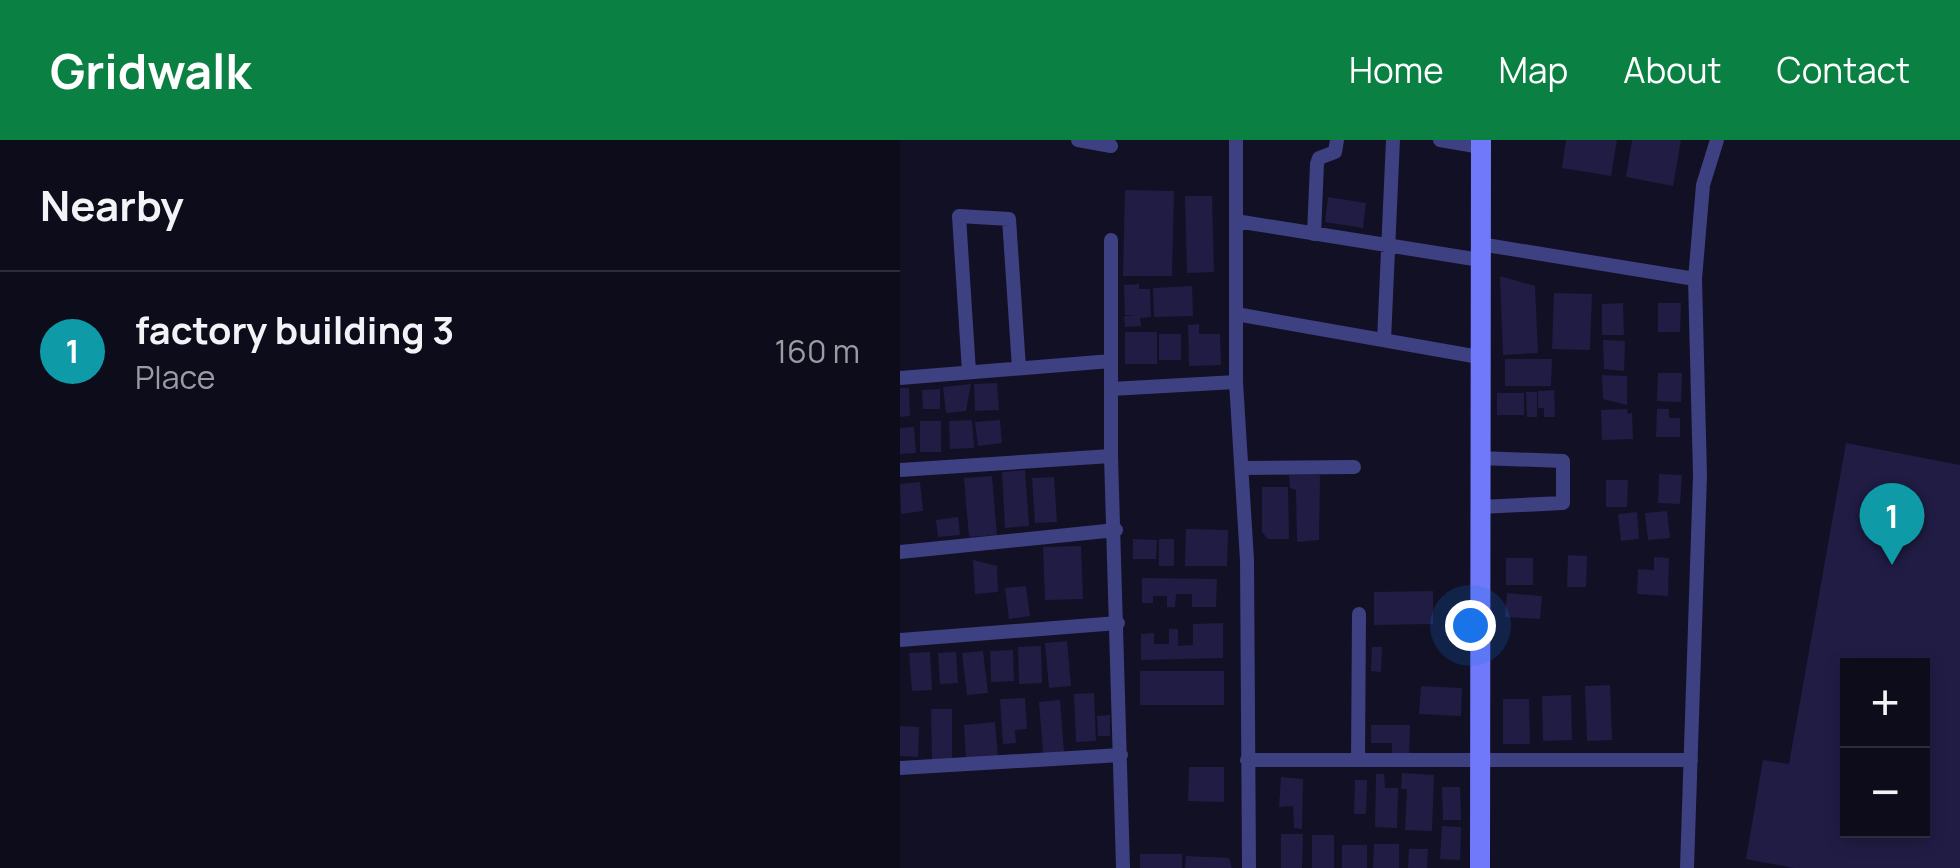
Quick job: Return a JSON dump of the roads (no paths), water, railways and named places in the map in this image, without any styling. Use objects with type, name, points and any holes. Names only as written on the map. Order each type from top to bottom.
[{"type":"street","points":[[1078,140],[1111,146]]},
{"type":"street","points":[[1236,140],[1236,382],[1246,560],[1249,868]]},
{"type":"street","points":[[1314,234],[1317,164],[1319,158],[1334,152],[1337,140]]},
{"type":"street","points":[[1384,340],[1393,140]]},
{"type":"street","points":[[1440,140],[1481,144],[1480,868]]},
{"type":"street","points":[[1687,868],[1700,474],[1695,279],[1703,184],[1718,140]]},
{"type":"street","points":[[970,372],[959,216],[1009,218],[1019,368]]},
{"type":"street","points":[[1236,221],[1389,245],[1480,252],[1695,279]]},
{"type":"street","points":[[1111,240],[1111,456],[1123,868]]},
{"type":"street","points":[[1236,314],[1479,357]]},
{"type":"street","points":[[900,378],[1111,361]]},
{"type":"street","points":[[1111,389],[1236,382]]},
{"type":"street","points":[[900,470],[1111,456]]},
{"type":"street","points":[[1480,458],[1564,460],[1563,504],[1480,506]]},
{"type":"street","points":[[1242,468],[1354,467]]},
{"type":"street","points":[[900,552],[1116,530]]},
{"type":"street","points":[[1358,614],[1358,760]]},
{"type":"street","points":[[900,640],[1118,622]]},
{"type":"street","points":[[900,768],[1121,754]]},
{"type":"street","points":[[1247,760],[1691,760]]},
{"type":"place","name":"factory building 3","points":[[1892,565]]}]
